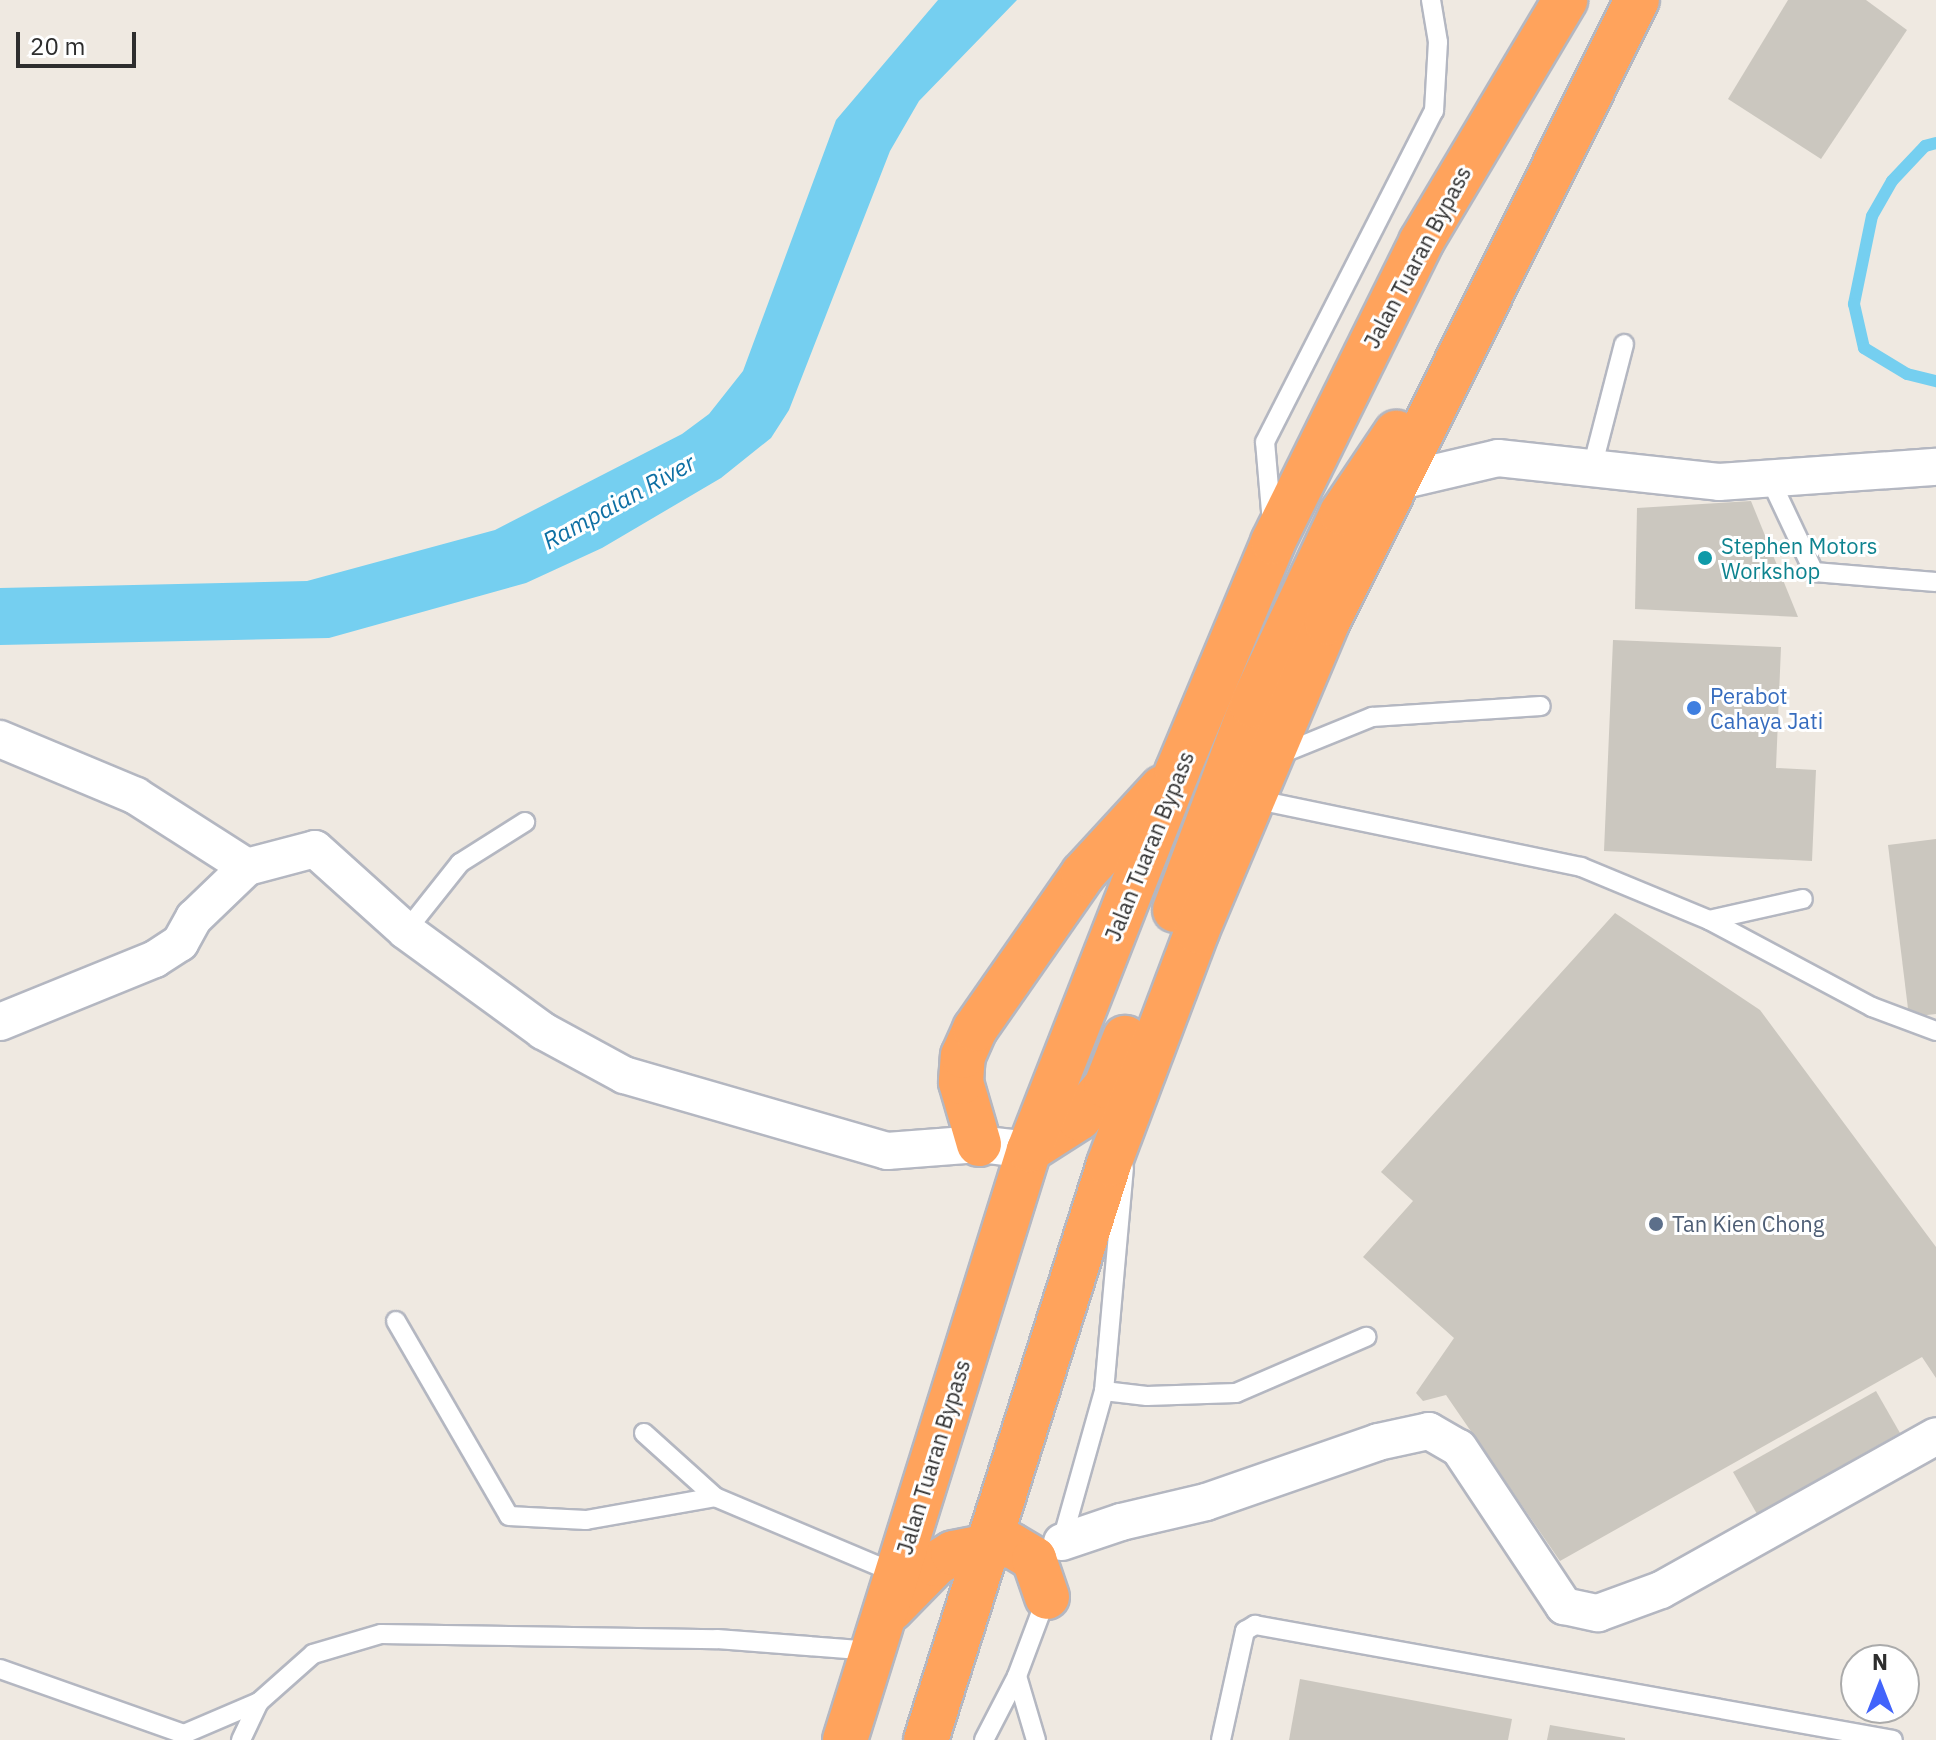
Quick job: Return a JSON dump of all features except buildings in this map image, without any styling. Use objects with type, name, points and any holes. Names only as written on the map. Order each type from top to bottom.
[{"type":"highway","name":"Jalan Tuaran Bypass","points":[[845,1740],[1029,1150],[1177,772],[1273,542],[1421,242],[1565,0]]},
{"type":"highway","points":[[926,1740],[1122,1126],[1253,799],[1327,623],[1637,0]]},
{"type":"highway","points":[[1029,1150],[1079,1118],[1106,1086],[1252,705],[1342,513],[1392,437],[1439,396]]},
{"type":"highway","points":[[979,1144],[961,1082],[963,1056],[975,1029],[1083,874],[1177,772]]},
{"type":"highway","points":[[879,1634],[935,1564],[953,1553],[1011,1545],[1034,1559],[1047,1597]]},
{"type":"street","points":[[1396,482],[1498,458],[1719,482],[1936,467]]},
{"type":"street","points":[[0,739],[136,796],[247,867]]},
{"type":"street","points":[[0,1022],[155,959],[180,943],[194,918],[247,867],[315,849],[406,931],[543,1031],[624,1075],[887,1151],[979,1144],[1029,1150]]},
{"type":"street","points":[[1062,1542],[1121,1522],[1206,1502],[1378,1442],[1429,1431],[1459,1448],[1564,1606],[1598,1613],[1661,1590],[1936,1436]]},
{"type":"lane","points":[[1273,542],[1265,442],[1434,111],[1438,42],[1431,0]]},
{"type":"lane","points":[[1592,468],[1624,344]]},
{"type":"lane","points":[[1769,477],[1814,572],[1936,582]]},
{"type":"lane","points":[[1270,758],[1372,717],[1541,706]]},
{"type":"lane","points":[[1253,799],[1581,867],[1709,920],[1872,1007],[1936,1031]]},
{"type":"lane","points":[[406,931],[460,863],[525,822]]},
{"type":"lane","points":[[1709,920],[1803,899]]},
{"type":"lane","points":[[984,1740],[1017,1676],[1047,1597],[1104,1391],[1125,1180],[1122,1126]]},
{"type":"lane","points":[[396,1321],[509,1516],[586,1520],[715,1497]]},
{"type":"lane","points":[[1104,1391],[1147,1396],[1236,1393],[1366,1337]]},
{"type":"lane","points":[[644,1433],[715,1497],[897,1574]]},
{"type":"lane","points":[[1221,1740],[1245,1631],[1255,1625],[1893,1740]]},
{"type":"lane","points":[[0,1669],[184,1734],[259,1702],[313,1654],[381,1634],[717,1639],[879,1634]]},
{"type":"lane","points":[[1017,1676],[1036,1740]]},
{"type":"lane","points":[[241,1740],[259,1702]]},
{"type":"water","points":[[938,0],[1017,0],[919,101],[890,151],[789,410],[771,438],[721,478],[602,548],[526,583],[329,638],[0,645],[0,588],[307,581],[495,530],[682,434],[709,414],[743,371],[836,120]]},
{"type":"waterway","name":"Rampaian River","points":[[1936,143],[1925,146],[1892,181],[1872,216],[1854,304],[1864,348],[1907,374],[1936,381]]},
{"type":"place","name":"Stephen Motors Workshop","points":[[1705,558]]},
{"type":"place","name":"Perabot Cahaya Jati","points":[[1694,708]]},
{"type":"place","name":"Tan Kien Chong","points":[[1656,1224]]}]
